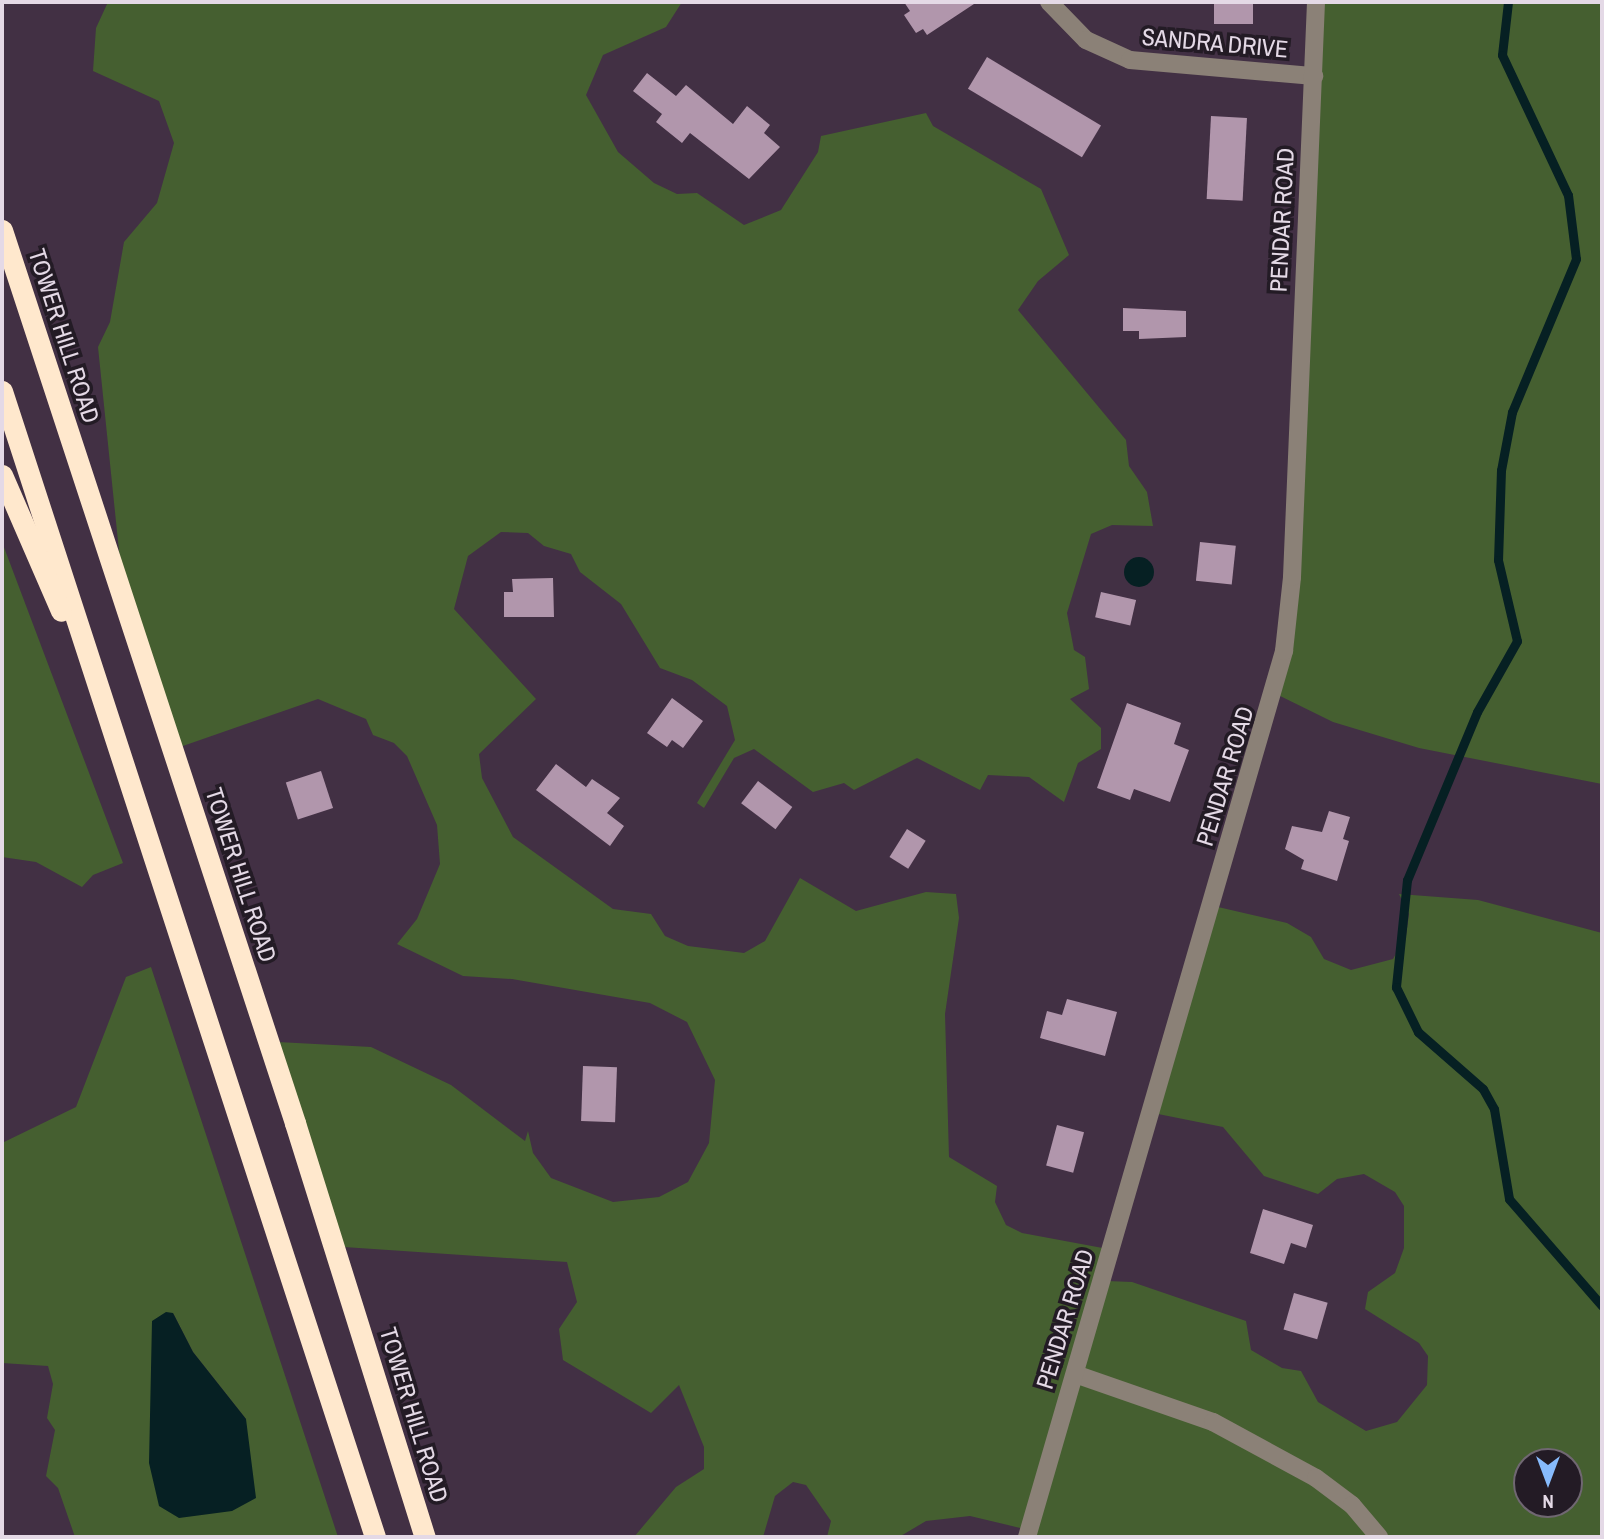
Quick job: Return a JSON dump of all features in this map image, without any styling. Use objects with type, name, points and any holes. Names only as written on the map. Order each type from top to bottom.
[{"type":"highway","name":"TOWER HILL ROAD","points":[[2,230],[290,1110],[425,1537]]},
{"type":"highway","points":[[2,391],[375,1537]]},
{"type":"highway","points":[[2,475],[113,729]]},
{"type":"street","name":"SANDRA DRIVE","points":[[1049,2],[1086,40],[1130,60],[1314,76]]},
{"type":"street","name":"PENDAR ROAD","points":[[1027,1537],[1284,651],[1292,577],[1316,2]]},
{"type":"street","points":[[1075,1374],[1213,1422],[1316,1478],[1352,1505],[1379,1537]]},
{"type":"green space","points":[[108,2],[682,2],[666,27],[603,55],[586,95],[618,152],[654,183],[677,194],[697,193],[744,225],[781,210],[818,152],[821,136],[926,113],[933,126],[1041,189],[1069,255],[1038,281],[1018,310],[1126,440],[1129,466],[1147,492],[1153,526],[1112,525],[1091,534],[1067,613],[1074,650],[1085,657],[1089,689],[1070,699],[1101,728],[1101,749],[1078,763],[1064,802],[1029,777],[988,775],[980,790],[917,758],[854,790],[844,783],[813,792],[754,749],[734,758],[704,808],[697,803],[735,740],[727,706],[692,680],[660,668],[621,604],[580,572],[571,554],[544,546],[528,533],[501,532],[468,556],[454,609],[536,699],[479,754],[482,778],[513,837],[613,909],[651,914],[665,936],[688,946],[744,953],[765,941],[800,878],[856,911],[926,892],[956,894],[959,918],[945,1014],[949,1157],[997,1186],[995,1202],[1006,1225],[1022,1233],[1108,1249],[1107,1281],[1132,1282],[1246,1321],[1251,1350],[1282,1368],[1301,1371],[1318,1402],[1366,1431],[1397,1422],[1427,1385],[1428,1356],[1419,1343],[1365,1309],[1368,1292],[1395,1273],[1404,1248],[1404,1206],[1395,1192],[1364,1174],[1337,1179],[1318,1194],[1264,1176],[1223,1127],[1158,1114],[1218,907],[1287,923],[1311,937],[1324,959],[1351,970],[1393,959],[1406,936],[1409,914],[1399,894],[1478,900],[1602,933],[1602,1537],[1034,1537],[1029,1530],[970,1516],[926,1521],[899,1537],[827,1537],[831,1521],[806,1485],[793,1482],[775,1496],[763,1537],[634,1537],[676,1487],[704,1469],[704,1447],[679,1385],[651,1413],[563,1360],[559,1329],[577,1302],[567,1262],[344,1247],[278,1042],[371,1047],[451,1085],[525,1141],[528,1131],[533,1153],[551,1178],[613,1202],[659,1197],[688,1182],[709,1143],[715,1080],[687,1022],[650,1003],[512,979],[463,976],[397,944],[417,919],[440,864],[437,825],[407,756],[394,743],[373,735],[366,719],[318,699],[180,747],[121,570],[98,347],[110,322],[124,242],[157,203],[174,143],[159,101],[93,71],[96,28]]},
{"type":"green space","points":[[1319,2],[1602,2],[1602,784],[1419,748],[1333,722],[1274,693],[1291,620]]},
{"type":"green space","points":[[2,542],[123,863],[93,875],[82,887],[36,862],[2,857]]},
{"type":"green space","points":[[151,967],[338,1537],[75,1537],[58,1488],[46,1476],[55,1430],[47,1418],[53,1384],[48,1366],[2,1363],[2,1143],[76,1107],[126,977]],"holes":[[[173,1313],[193,1352],[246,1419],[232,1511]]]},
{"type":"shaded area","points":[[1139,557],[1150,561],[1154,572],[1150,583],[1139,587],[1128,583],[1124,572],[1128,561]]},
{"type":"shaded area","points":[[166,1312],[173,1313],[193,1352],[246,1419],[256,1498],[232,1511],[179,1518],[159,1506],[149,1463],[152,1321]]},
{"type":"building","points":[[904,2],[977,2],[927,35],[923,29],[916,33],[904,15],[910,11]]},
{"type":"building","points":[[1214,2],[1253,2],[1253,24],[1214,24]]},
{"type":"building","points":[[987,57],[1101,126],[1082,157],[968,89]]},
{"type":"building","points":[[647,73],[676,96],[686,85],[733,124],[747,106],[770,125],[764,133],[780,147],[749,179],[690,133],[682,143],[656,122],[662,114],[633,91]]},
{"type":"building","points":[[1211,116],[1247,118],[1243,201],[1207,199]]},
{"type":"building","points":[[1123,308],[1186,311],[1186,337],[1139,339],[1139,331],[1123,331]]},
{"type":"building","points":[[1200,542],[1236,546],[1232,585],[1196,581]]},
{"type":"building","points":[[553,578],[554,617],[504,617],[504,592],[513,592],[512,579]]},
{"type":"building","points":[[1101,592],[1136,600],[1130,625],[1095,617]]},
{"type":"building","points":[[672,698],[703,721],[683,748],[672,740],[667,747],[647,733]]},
{"type":"building","points":[[1127,703],[1181,723],[1174,744],[1189,750],[1170,802],[1134,789],[1130,800],[1097,788]]},
{"type":"building","points":[[556,764],[586,787],[592,779],[620,798],[607,813],[624,826],[610,846],[536,790]]},
{"type":"building","points":[[321,771],[333,808],[298,820],[286,782]]},
{"type":"building","points":[[758,781],[792,807],[775,829],[741,803]]},
{"type":"building","points":[[1329,811],[1350,817],[1343,839],[1349,841],[1337,881],[1301,869],[1304,860],[1285,849],[1292,826],[1322,832]]},
{"type":"building","points":[[907,829],[926,841],[908,869],[890,857]]},
{"type":"building","points":[[1067,999],[1117,1012],[1105,1056],[1040,1038],[1047,1011],[1062,1015]]},
{"type":"building","points":[[583,1066],[617,1067],[615,1122],[581,1121]]},
{"type":"building","points":[[1057,1125],[1084,1132],[1073,1173],[1046,1166]]},
{"type":"building","points":[[1263,1209],[1313,1225],[1306,1248],[1291,1243],[1284,1264],[1250,1253]]},
{"type":"building","points":[[1294,1293],[1328,1303],[1317,1339],[1284,1330]]},
{"type":"waterway","points":[[1508,2],[1502,55],[1568,195],[1576,259],[1512,412],[1501,470],[1498,560],[1517,641],[1477,712],[1407,880],[1396,987],[1418,1032],[1483,1089],[1494,1109],[1509,1199],[1602,1306]]}]
